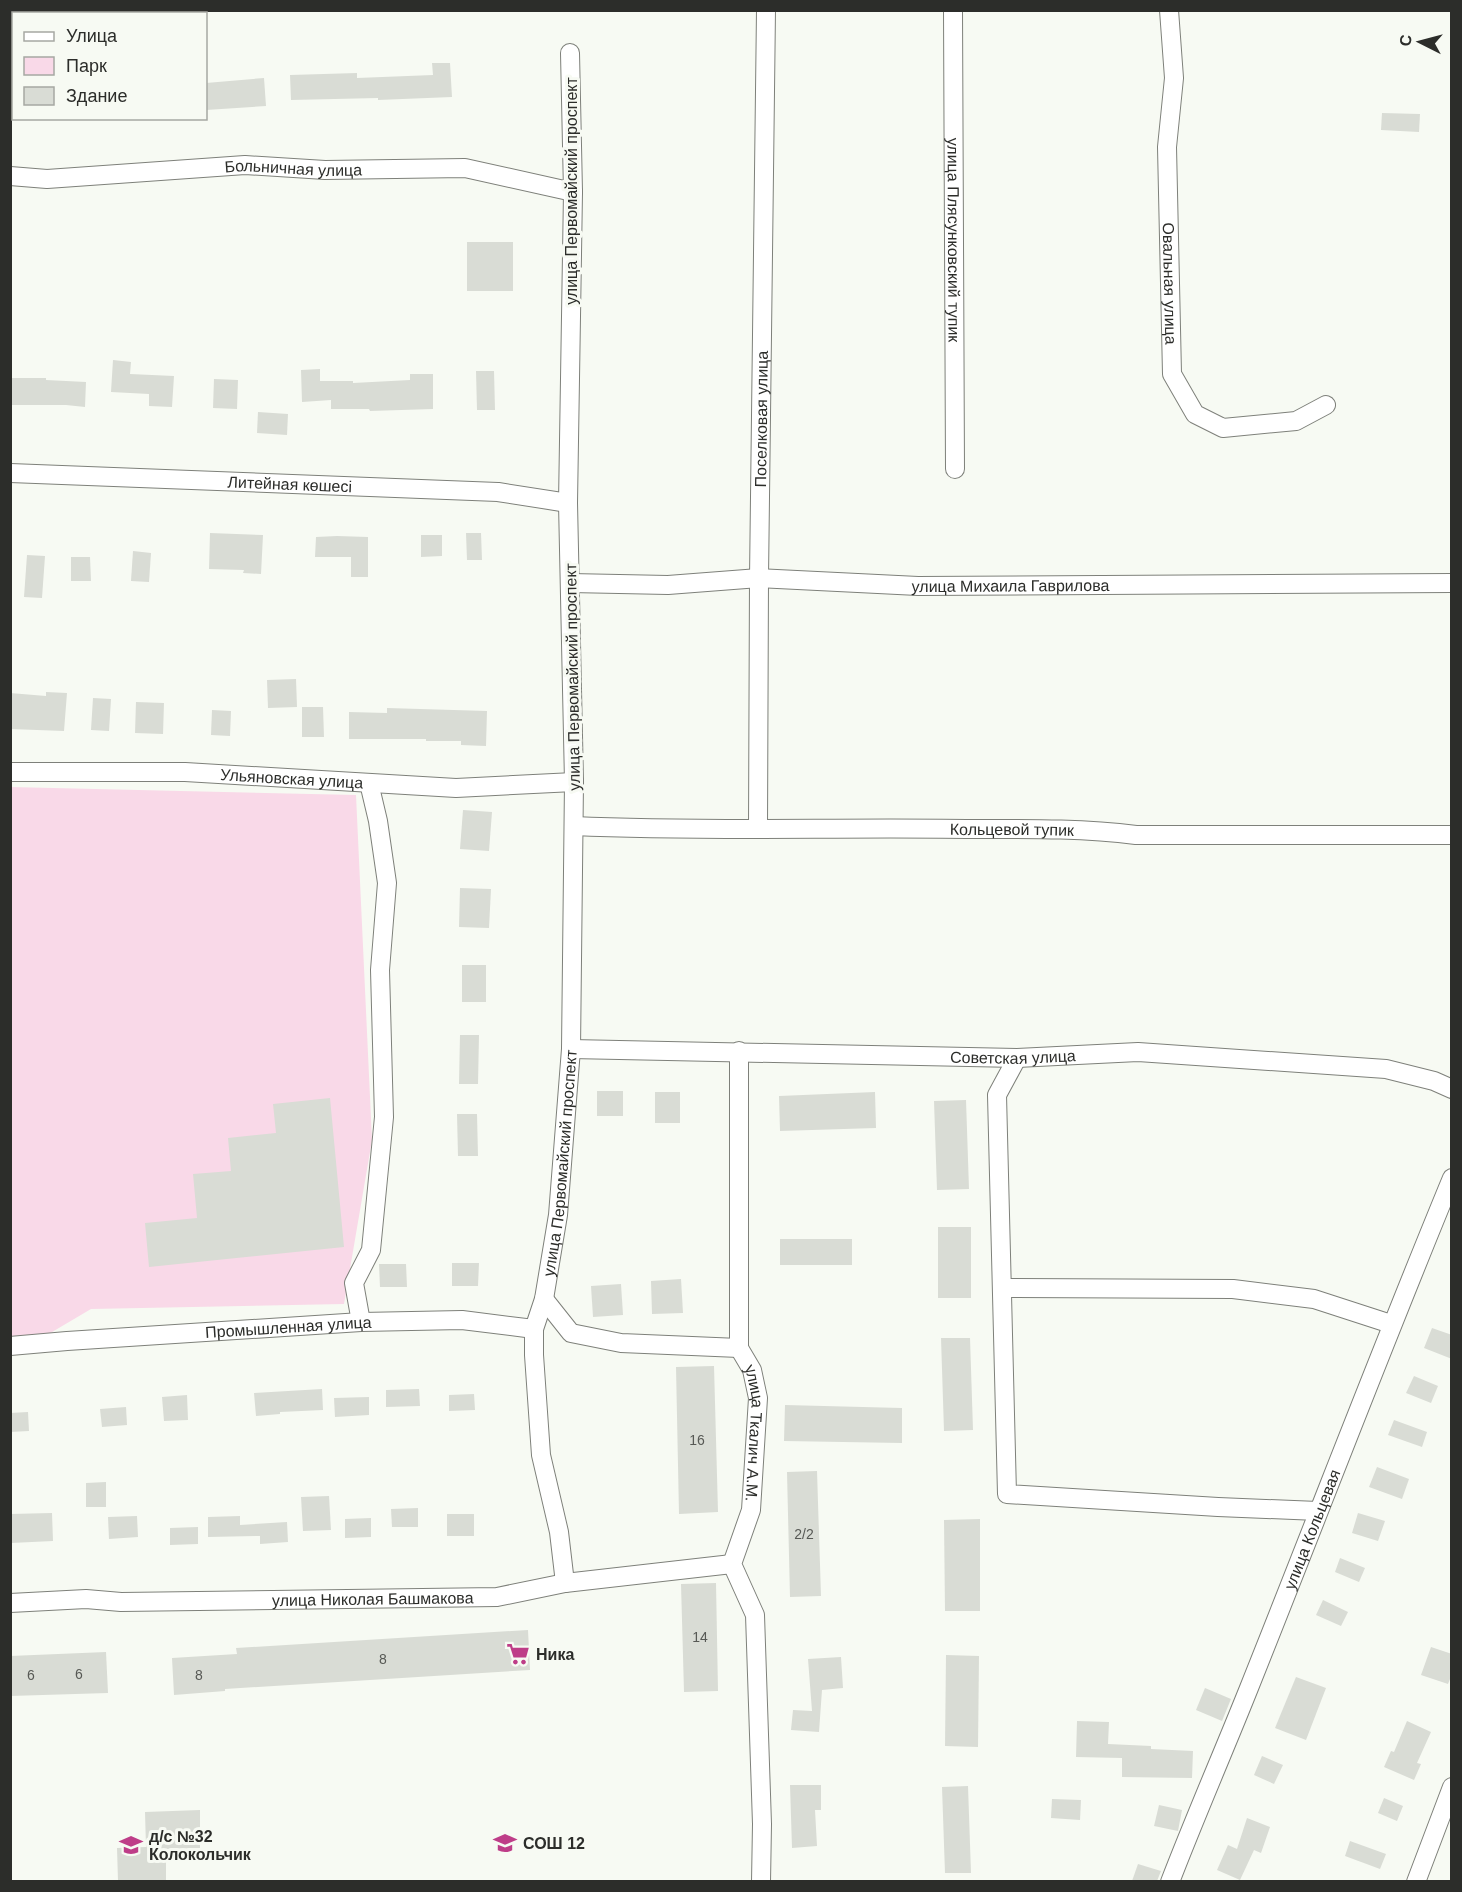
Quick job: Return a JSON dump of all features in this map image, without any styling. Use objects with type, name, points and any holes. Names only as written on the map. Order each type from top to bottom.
[{"type":"street","name":"Поселковая улица","points":[[758,829],[766,10]]},
{"type":"street","name":"улица Плясунковский тупик","points":[[953,10],[955,469]]},
{"type":"street","name":"Овальная улица","points":[[1169,10],[1174,78],[1167,147],[1172,374],[1195,414],[1223,428],[1296,421],[1326,405]]},
{"type":"street","name":"улица Первомайский проспект","points":[[544,1299],[558,1215],[571,1049],[574,782],[568,503],[573,192],[570,52]]},
{"type":"street","name":"Больничная улица","points":[[10,176],[47,179],[245,165],[325,170],[465,168],[573,192]]},
{"type":"street","name":"Литейная көшесі","points":[[10,473],[498,492],[568,503]]},
{"type":"street","name":"улица Михаила Гаврилова","points":[[570,583],[668,585],[759,578],[918,586],[1452,584]]},
{"type":"street","name":"Ульяновская улица","points":[[10,772],[185,772],[456,788],[574,782]]},
{"type":"street","points":[[361,1322],[354,1283],[371,1250],[384,1117],[380,970],[387,884],[378,820],[369,783]]},
{"type":"street","name":"Кольцевой тупик","points":[[574,826],[642,829],[1100,830],[1136,835],[1452,835]]},
{"type":"street","name":"Советская улица","points":[[571,1049],[1017,1058],[1138,1052],[1386,1069],[1434,1081],[1452,1089]]},
{"type":"street","name":"улица Ткалич А.М.","points":[[732,1564],[751,1510],[758,1398],[752,1370],[738,1348],[739,1052]]},
{"type":"street","points":[[1017,1058],[997,1095],[1007,1494],[1318,1511]]},
{"type":"street","name":"улица Кольцевая","points":[[1170,1881],[1391,1324],[1452,1178]]},
{"type":"street","points":[[1003,1288],[1233,1289],[1314,1299],[1391,1324]]},
{"type":"street","points":[[544,1299],[534,1329],[541,1455],[559,1532],[565,1583]]},
{"type":"street","points":[[544,1299],[571,1333],[621,1343],[738,1348]]},
{"type":"street","name":"Промышленная улица","points":[[10,1346],[361,1322],[462,1320],[534,1329]]},
{"type":"street","points":[[732,1564],[754,1615],[762,1824],[761,1881]]},
{"type":"street","name":"улица Николая Башмакова","points":[[10,1603],[86,1599],[121,1602],[497,1598],[565,1583],[732,1564]]},
{"type":"street","points":[[1416,1881],[1452,1787]]},
{"type":"green space","points":[[10,787],[356,795],[372,1140],[344,1304],[91,1309],[47,1335],[11,1336]]},
{"type":"building","points":[[432,63],[450,63],[452,97],[291,100],[290,75],[357,73],[357,78],[433,75]]},
{"type":"building","points":[[264,78],[266,106],[207,110],[207,83]]},
{"type":"building","points":[[1382,113],[1420,114],[1419,132],[1381,130]]},
{"type":"building","points":[[467,242],[513,242],[513,291],[467,291]]},
{"type":"building","points":[[113,360],[131,362],[130,374],[174,376],[172,407],[149,406],[149,394],[111,392]]},
{"type":"building","points":[[320,369],[320,381],[353,381],[353,383],[410,380],[410,374],[433,374],[433,409],[370,411],[369,409],[331,409],[331,400],[302,402],[301,370]]},
{"type":"building","points":[[476,371],[494,371],[495,410],[477,410]]},
{"type":"building","points":[[12,378],[46,378],[46,380],[86,382],[85,407],[12,405]]},
{"type":"building","points":[[214,379],[238,380],[237,409],[213,408]]},
{"type":"building","points":[[258,412],[288,414],[287,435],[257,433]]},
{"type":"building","points":[[210,533],[263,535],[261,574],[243,573],[244,570],[209,569]]},
{"type":"building","points":[[466,533],[481,533],[482,560],[467,560]]},
{"type":"building","points":[[421,535],[442,535],[442,556],[421,557]]},
{"type":"building","points":[[316,537],[368,537],[368,577],[351,577],[351,557],[315,557]]},
{"type":"building","points":[[133,551],[151,553],[149,582],[131,581]]},
{"type":"building","points":[[27,555],[45,556],[42,598],[24,597]]},
{"type":"building","points":[[71,557],[90,557],[91,581],[71,581]]},
{"type":"building","points":[[296,679],[297,707],[268,708],[267,680]]},
{"type":"building","points":[[46,692],[67,693],[64,731],[10,729],[10,693],[46,696]]},
{"type":"building","points":[[93,698],[111,699],[109,731],[91,730]]},
{"type":"building","points":[[136,702],[164,703],[163,734],[135,733]]},
{"type":"building","points":[[302,707],[323,707],[324,737],[302,737]]},
{"type":"building","points":[[387,708],[487,711],[486,746],[461,745],[461,741],[426,741],[426,739],[349,739],[349,712],[387,713]]},
{"type":"building","points":[[212,710],[231,711],[230,736],[211,735]]},
{"type":"building","points":[[463,810],[492,812],[489,851],[460,849]]},
{"type":"building","points":[[460,888],[491,889],[489,928],[459,927]]},
{"type":"building","points":[[462,965],[486,965],[486,1002],[462,1002]]},
{"type":"building","points":[[460,1035],[479,1035],[478,1084],[459,1084]]},
{"type":"building","points":[[597,1091],[623,1091],[623,1116],[597,1116]]},
{"type":"building","points":[[655,1092],[680,1092],[680,1123],[655,1123]]},
{"type":"building","points":[[875,1092],[876,1128],[780,1131],[779,1096]]},
{"type":"building","points":[[330,1098],[344,1247],[149,1267],[145,1223],[197,1218],[193,1174],[231,1171],[228,1138],[276,1133],[273,1104]]},
{"type":"building","points":[[966,1100],[969,1189],[937,1190],[934,1101]]},
{"type":"building","points":[[457,1114],[477,1114],[478,1156],[458,1156]]},
{"type":"building","points":[[938,1227],[971,1227],[971,1298],[938,1298]]},
{"type":"building","points":[[780,1239],[852,1239],[852,1265],[780,1265]]},
{"type":"building","points":[[452,1263],[479,1263],[478,1286],[452,1286]]},
{"type":"building","points":[[379,1264],[406,1264],[407,1287],[380,1287]]},
{"type":"building","points":[[681,1279],[683,1313],[652,1314],[651,1281]]},
{"type":"building","points":[[621,1284],[623,1315],[593,1317],[591,1286]]},
{"type":"building","points":[[1432,1328],[1452,1335],[1452,1359],[1424,1348]]},
{"type":"building","points":[[941,1338],[970,1338],[973,1430],[944,1431]]},
{"type":"building","points":[[714,1366],[718,1512],[679,1514],[676,1367]]},
{"type":"building","points":[[1414,1376],[1438,1386],[1431,1403],[1406,1393]]},
{"type":"building","points":[[322,1389],[323,1410],[280,1412],[280,1414],[256,1416],[254,1393]]},
{"type":"building","points":[[419,1389],[420,1406],[386,1407],[386,1390]]},
{"type":"building","points":[[474,1394],[475,1410],[449,1411],[449,1395]]},
{"type":"building","points":[[187,1395],[188,1420],[164,1421],[162,1397]]},
{"type":"building","points":[[369,1397],[369,1415],[335,1417],[334,1398]]},
{"type":"building","points":[[785,1405],[902,1408],[902,1443],[784,1441]]},
{"type":"building","points":[[126,1407],[127,1425],[102,1427],[100,1409]]},
{"type":"building","points":[[28,1412],[29,1431],[10,1432],[10,1413]]},
{"type":"building","points":[[1394,1420],[1427,1432],[1422,1447],[1388,1435]]},
{"type":"building","points":[[1377,1467],[1409,1479],[1402,1499],[1369,1487]]},
{"type":"building","points":[[817,1471],[821,1596],[790,1597],[787,1472]]},
{"type":"building","points":[[106,1482],[106,1507],[86,1507],[86,1483]]},
{"type":"building","points":[[329,1496],[331,1530],[303,1531],[301,1497]]},
{"type":"building","points":[[418,1508],[418,1527],[392,1527],[391,1509]]},
{"type":"building","points":[[52,1513],[53,1541],[11,1543],[10,1514]]},
{"type":"building","points":[[1358,1513],[1385,1521],[1378,1541],[1352,1533]]},
{"type":"building","points":[[447,1514],[474,1514],[474,1536],[447,1536]]},
{"type":"building","points":[[137,1516],[138,1537],[109,1539],[108,1517]]},
{"type":"building","points":[[240,1516],[240,1525],[287,1522],[288,1542],[260,1544],[260,1536],[208,1537],[208,1517]]},
{"type":"building","points":[[371,1518],[371,1537],[345,1538],[345,1519]]},
{"type":"building","points":[[980,1519],[980,1611],[945,1611],[944,1520]]},
{"type":"building","points":[[198,1527],[198,1544],[170,1545],[170,1528]]},
{"type":"building","points":[[1340,1558],[1365,1568],[1359,1582],[1335,1572]]},
{"type":"building","points":[[716,1583],[718,1691],[684,1692],[681,1584]]},
{"type":"building","points":[[1323,1600],[1348,1612],[1341,1626],[1316,1615]]},
{"type":"building","points":[[528,1630],[530,1670],[225,1689],[225,1691],[174,1695],[172,1658],[237,1654],[236,1648]]},
{"type":"building","points":[[1431,1647],[1452,1654],[1452,1674],[1448,1684],[1421,1675]]},
{"type":"building","points":[[106,1652],[108,1693],[10,1696],[10,1656]]},
{"type":"building","points":[[946,1655],[979,1656],[978,1747],[945,1746]]},
{"type":"building","points":[[841,1657],[843,1688],[822,1690],[819,1732],[791,1730],[793,1710],[812,1711],[808,1659]]},
{"type":"building","points":[[1296,1677],[1326,1688],[1306,1740],[1275,1728]]},
{"type":"building","points":[[1205,1688],[1231,1699],[1222,1721],[1196,1710]]},
{"type":"building","points":[[1077,1721],[1109,1722],[1108,1744],[1193,1751],[1192,1778],[1122,1777],[1122,1758],[1076,1757]]},
{"type":"building","points":[[1407,1721],[1431,1732],[1417,1763],[1421,1764],[1414,1780],[1384,1767],[1391,1751],[1394,1752]]},
{"type":"building","points":[[1262,1756],[1283,1765],[1274,1784],[1254,1775]]},
{"type":"building","points":[[790,1785],[821,1785],[821,1810],[815,1810],[817,1846],[792,1848]]},
{"type":"building","points":[[968,1786],[971,1873],[945,1873],[942,1787]]},
{"type":"building","points":[[1384,1798],[1403,1806],[1397,1821],[1378,1813]]},
{"type":"building","points":[[1052,1799],[1081,1800],[1080,1820],[1051,1818]]},
{"type":"building","points":[[1159,1805],[1182,1810],[1178,1831],[1154,1826]]},
{"type":"building","points":[[200,1810],[200,1848],[166,1849],[166,1881],[118,1881],[117,1848],[146,1847],[145,1812]]},
{"type":"building","points":[[1247,1818],[1270,1827],[1261,1853],[1254,1850],[1240,1880],[1217,1870],[1228,1845],[1237,1849]]},
{"type":"building","points":[[1350,1841],[1386,1854],[1380,1869],[1345,1856]]},
{"type":"building","points":[[1138,1864],[1161,1871],[1157,1881],[1132,1881]]},
{"type":"place","name":"Ника","points":[[518,1654]]},
{"type":"place","name":"СОШ 12","points":[[505,1843]]},
{"type":"place","name":"д/с №32 Колокольчик","points":[[131,1845]]}]
